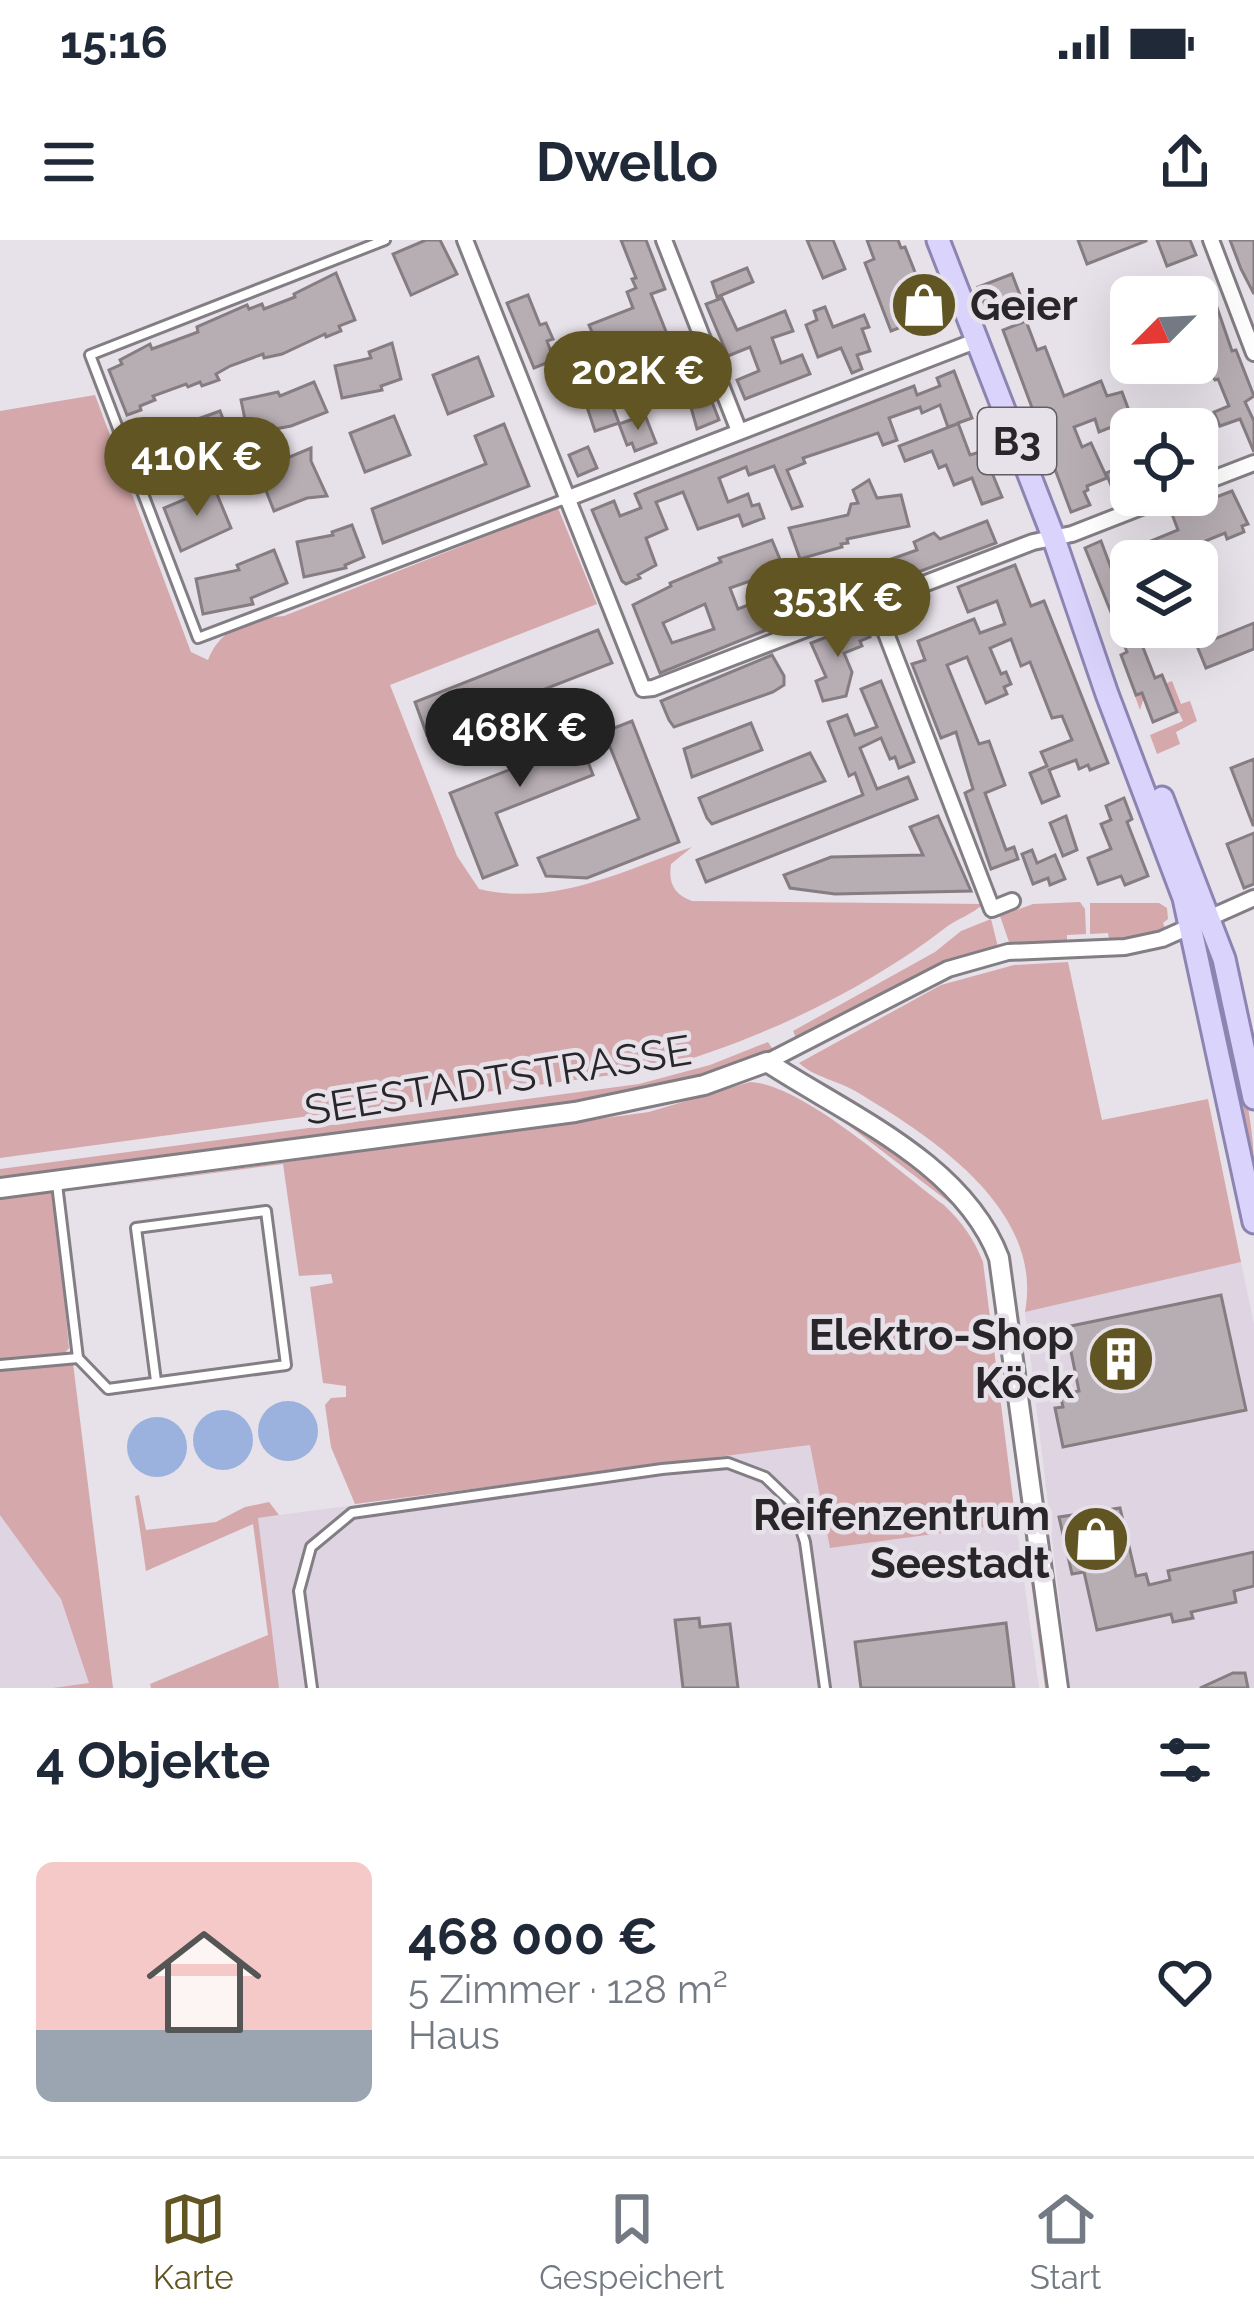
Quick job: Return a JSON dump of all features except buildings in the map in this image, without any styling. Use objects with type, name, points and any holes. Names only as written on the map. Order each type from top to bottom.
[{"type":"main road","name":"B3","points":[[938,240],[1092,644],[1122,701],[1201,922],[1230,978],[1254,1098]]},
{"type":"main road","name":"B3","points":[[1201,922],[1254,1222]]},
{"type":"street","points":[[466,240],[643,688],[1118,516]]},
{"type":"street","points":[[664,240],[739,431]]},
{"type":"street","points":[[1216,242],[1254,353]]},
{"type":"street","points":[[566,499],[978,340]]},
{"type":"street","points":[[1218,477],[1254,463]]},
{"type":"street","points":[[874,602],[992,909],[1012,902]]},
{"type":"street","points":[[767,1062],[948,969],[1009,952],[1125,947],[1162,939],[1254,898]]},
{"type":"street","points":[[767,1062],[847,1107],[939,1177],[970,1204],[988,1228],[999,1258],[1058,1688]]},
{"type":"street","name":"SEESTADTSTRASSE","points":[[0,1188],[643,1100],[767,1062]]},
{"type":"lane","points":[[385,240],[90,355],[198,638],[566,499]]},
{"type":"lane","points":[[57,1181],[78,1358],[108,1389],[286,1365],[266,1211],[136,1228],[157,1382]]},
{"type":"lane","points":[[0,1365],[78,1358]]},
{"type":"lane","points":[[311,1688],[299,1592],[310,1547],[352,1513],[728,1463],[752,1469],[780,1488],[801,1522],[825,1688]]},
{"type":"shaded area","points":[[95,395],[191,652],[208,660],[221,640],[238,627],[284,616],[558,508],[597,604],[390,685],[457,856],[479,889],[507,893],[561,890],[692,847],[671,864],[670,871],[677,891],[692,901],[983,904],[880,973],[807,1012],[656,1069],[0,1158],[0,411]]},
{"type":"shaded area","points":[[1172,681],[1181,704],[1190,701],[1197,721],[1176,732],[1180,744],[1157,754],[1150,735],[1183,721],[1167,688],[1144,697],[1140,710],[1135,696]]},
{"type":"shaded area","points":[[1080,902],[1085,909],[1086,934],[1067,935],[1067,940],[1009,942],[1000,916],[1033,904]]},
{"type":"shaded area","points":[[1090,903],[1159,903],[1167,908],[1168,919],[1165,928],[1109,939],[1108,933],[1090,934]]},
{"type":"shaded area","points":[[991,919],[998,947],[923,972],[797,1040],[793,1031],[935,952],[961,931]]},
{"type":"shaded area","points":[[1068,962],[1102,1120],[1208,1099],[1241,1262],[1025,1312],[1026,1275],[1017,1241],[1000,1209],[977,1181],[887,1110],[799,1063],[941,985],[1014,965]]},
{"type":"shaded area","points":[[1208,965],[1213,966],[1245,1093],[1254,1170]]},
{"type":"shaded area","points":[[768,1042],[774,1051],[692,1081],[599,1101],[0,1180],[0,1169],[639,1084],[710,1065]]},
{"type":"shaded area","points":[[750,1082],[796,1097],[850,1132],[944,1205],[971,1238],[983,1262],[1016,1523],[830,1548],[810,1445],[355,1504],[331,1447],[325,1405],[331,1398],[346,1397],[346,1386],[323,1383],[310,1287],[333,1283],[331,1274],[299,1276],[283,1164],[92,1189],[649,1112]]},
{"type":"shaded area","points":[[837,1112],[958,1201],[992,1254],[1051,1688],[1045,1688],[989,1260],[972,1225],[958,1209]]},
{"type":"shaded area","points":[[54,1192],[69,1348],[64,1354],[0,1362],[0,1199]]},
{"type":"shaded area","points":[[1241,1262],[1254,1325],[1254,1688],[1070,1688],[1025,1312]]},
{"type":"shaded area","points":[[73,1363],[113,1688],[53,1688],[89,1683],[61,1599],[0,1515],[0,1370]]},
{"type":"shaded area","points":[[811,1445],[830,1548],[1016,1523],[1039,1688],[279,1688],[257,1518]]},
{"type":"shaded area","points":[[139,1495],[146,1530],[216,1522],[245,1507],[269,1502],[279,1515],[258,1518],[279,1688],[151,1688],[150,1684],[268,1635],[253,1524],[146,1571],[135,1496]]},
{"type":"shaded area","points":[[0,1511],[62,1591],[95,1688],[0,1688]]},
{"type":"water","points":[[288,1401],[309,1410],[318,1431],[309,1452],[288,1461],[267,1452],[258,1431],[267,1410]]},
{"type":"water","points":[[223,1410],[244,1419],[253,1440],[244,1461],[223,1470],[202,1461],[193,1440],[202,1419]]},
{"type":"water","points":[[157,1417],[178,1426],[187,1447],[178,1468],[157,1477],[136,1468],[127,1447],[136,1426]]},
{"type":"place","name":"Geier","points":[[924,305]]},
{"type":"place","name":"Elektro-Shop Köck","points":[[1121,1359]]},
{"type":"place","name":"Reifenzentrum Seestadt","points":[[1096,1539]]}]
